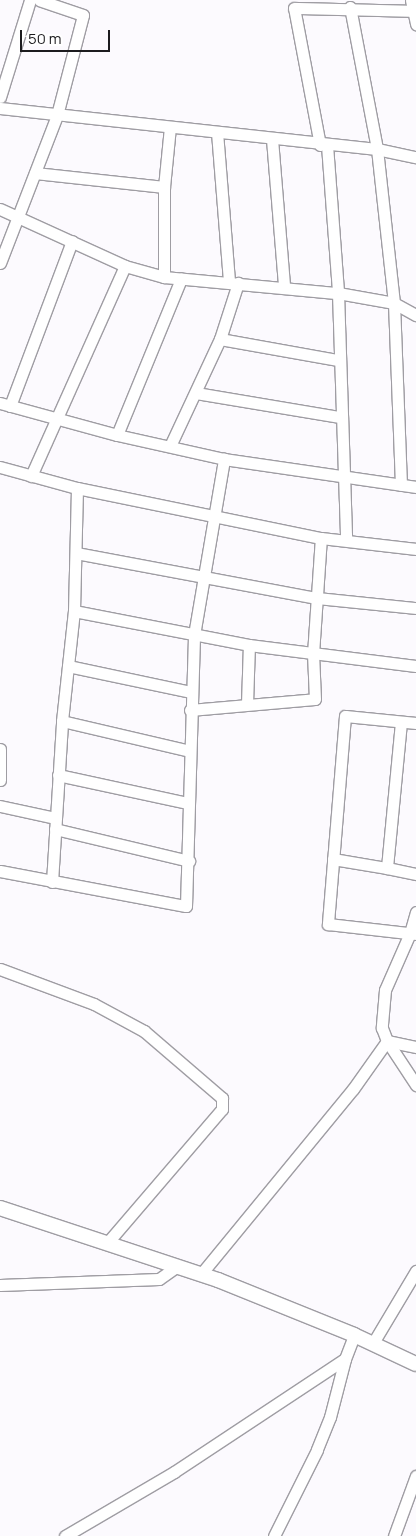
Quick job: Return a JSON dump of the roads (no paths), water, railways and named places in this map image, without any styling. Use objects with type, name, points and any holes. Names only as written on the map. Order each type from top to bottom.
[{"type":"street","points":[[0,97],[30,0]]},
{"type":"street","points":[[0,263],[56,115],[83,15],[39,0]]},
{"type":"street","points":[[346,540],[338,360],[338,293],[323,145],[294,8],[412,5],[416,24]]},
{"type":"street","points":[[350,7],[377,149],[394,303],[401,485]]},
{"type":"street","points":[[0,108],[323,145],[377,149],[416,157]]},
{"type":"street","points":[[164,277],[164,187],[170,127]]},
{"type":"street","points":[[170,446],[220,339],[234,282],[217,132]]},
{"type":"street","points":[[272,139],[284,286]]},
{"type":"street","points":[[35,173],[164,187]]},
{"type":"street","points":[[0,209],[125,266],[164,277],[284,286],[338,293],[394,303],[416,315]]},
{"type":"street","points":[[72,241],[5,404],[57,420],[224,459],[343,478],[416,487]]},
{"type":"street","points":[[31,476],[125,266]]},
{"type":"street","points":[[117,435],[181,279]]},
{"type":"street","points":[[220,339],[338,360]]},
{"type":"street","points":[[196,393],[340,417]]},
{"type":"street","points":[[0,871],[186,906],[190,692],[194,635],[212,516],[224,459]]},
{"type":"street","points":[[0,467],[78,488],[320,538],[416,549]]},
{"type":"street","points":[[52,882],[62,721],[74,612],[78,488]]},
{"type":"street","points":[[190,710],[315,699],[314,654],[320,538]]},
{"type":"street","points":[[76,553],[202,579],[317,598],[416,608]]},
{"type":"street","points":[[74,612],[249,645],[416,666]]},
{"type":"street","points":[[247,704],[249,645]]},
{"type":"street","points":[[68,666],[190,692]]},
{"type":"street","points":[[413,934],[328,924],[345,716],[416,723]]},
{"type":"street","points":[[62,721],[190,751]]},
{"type":"street","points":[[387,868],[401,722]]},
{"type":"street","points":[[0,749],[0,780]]},
{"type":"street","points":[[58,776],[188,803]]},
{"type":"street","points":[[0,806],[55,824],[188,861]]},
{"type":"street","points":[[333,859],[416,874]]},
{"type":"street","points":[[416,912],[413,934],[384,990],[382,1028],[387,1041],[416,1085]]},
{"type":"street","points":[[0,969],[94,1004],[144,1031],[222,1098],[222,1109],[107,1244]]},
{"type":"street","points":[[387,1041],[416,1047]]},
{"type":"street","points":[[201,1274],[353,1089],[387,1041]]},
{"type":"street","points":[[0,1208],[175,1268],[201,1274],[354,1335],[416,1364]]},
{"type":"street","points":[[0,1285],[159,1279],[175,1268]]},
{"type":"street","points":[[373,1343],[416,1271]]},
{"type":"street","points":[[274,1536],[317,1450],[330,1417],[345,1359],[354,1335]]},
{"type":"street","points":[[65,1536],[174,1472],[345,1359]]},
{"type":"street","points":[[394,1536],[416,1476]]}]
